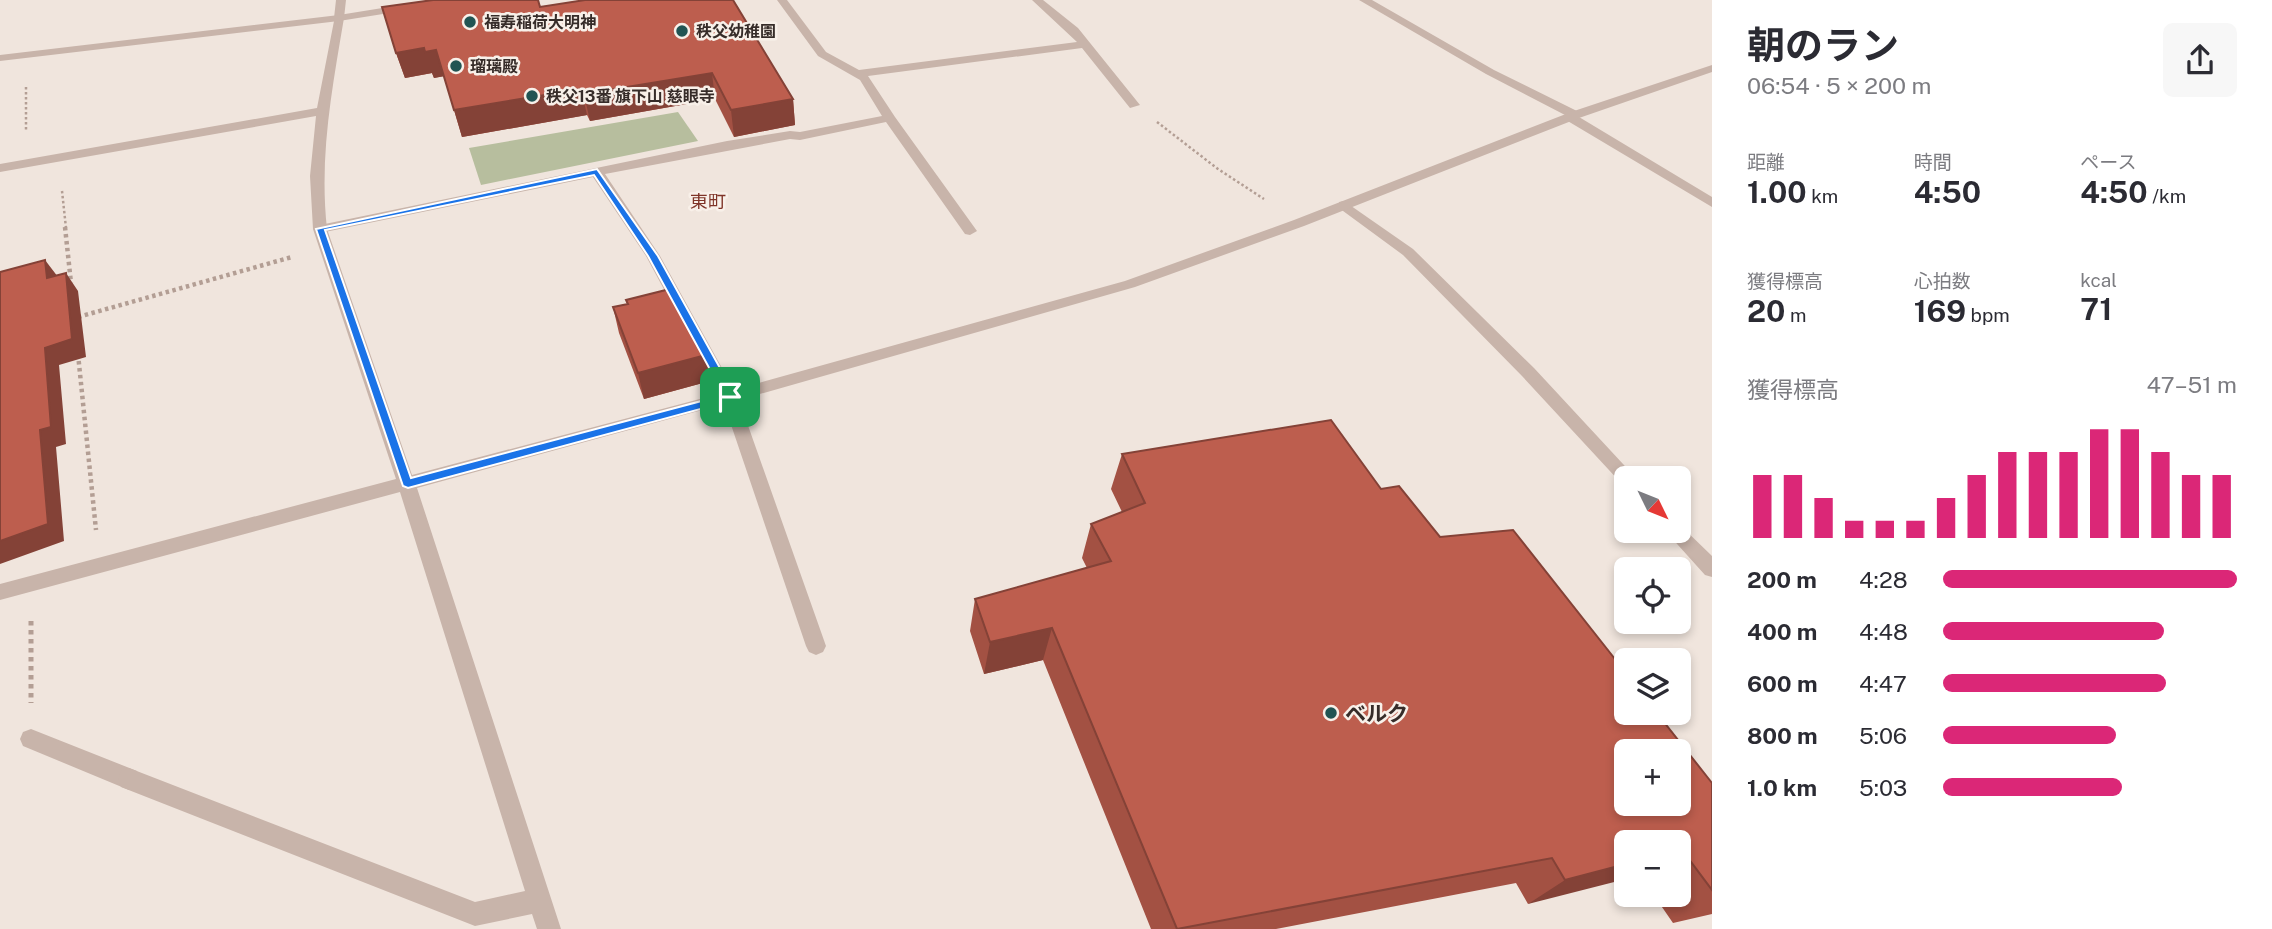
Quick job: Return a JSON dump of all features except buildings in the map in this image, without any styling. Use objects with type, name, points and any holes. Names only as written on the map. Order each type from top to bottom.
[{"type":"street","points":[[341,0],[323,111],[315,196],[320,229],[408,483],[550,929]]},
{"type":"street","points":[[0,58],[339,18],[452,0]]},
{"type":"street","points":[[782,0],[822,54],[864,78],[889,118],[970,231]]},
{"type":"street","points":[[1037,0],[1074,30],[1134,105]]},
{"type":"street","points":[[1364,0],[1573,116],[1712,203]]},
{"type":"street","points":[[856,74],[1085,44]]},
{"type":"street","points":[[0,592],[730,397],[1130,284],[1299,223],[1573,116],[1712,68]]},
{"type":"street","points":[[0,168],[323,111]]},
{"type":"street","points":[[320,229],[727,145],[790,135],[800,136],[889,118]]},
{"type":"street","points":[[597,172],[653,256],[730,397],[816,646]]},
{"type":"street","points":[[1344,205],[1408,252],[1528,372],[1616,466]]},
{"type":"street","points":[[1688,543],[1712,569]]},
{"type":"street","points":[[31,739],[475,914],[540,900]]},
{"type":"path","points":[[25,55],[26,164]]},
{"type":"path","points":[[1134,105],[1218,169],[1299,223]]},
{"type":"path","points":[[59,158],[72,291]]},
{"type":"path","points":[[73,305],[74,318],[327,247]]},
{"type":"path","points":[[77,346],[99,566]]},
{"type":"path","points":[[31,739],[32,583]]},
{"type":"green space","points":[[678,112],[698,141],[481,185],[469,148]]},
{"type":"place","name":"福寿稲荷大明神","points":[[470,22]]},
{"type":"place","name":"秩父幼稚園","points":[[682,31]]},
{"type":"place","name":"瑠璃殿","points":[[456,66]]},
{"type":"place","name":"秩父13番 旗下山 慈眼寺","points":[[532,96]]},
{"type":"place","name":"ベルク","points":[[1331,713]]},
{"type":"district","name":"東町","points":[[708,201]]},
{"type":"route","points":[[597,172],[653,256],[730,397],[408,483],[320,229],[597,172]]}]
